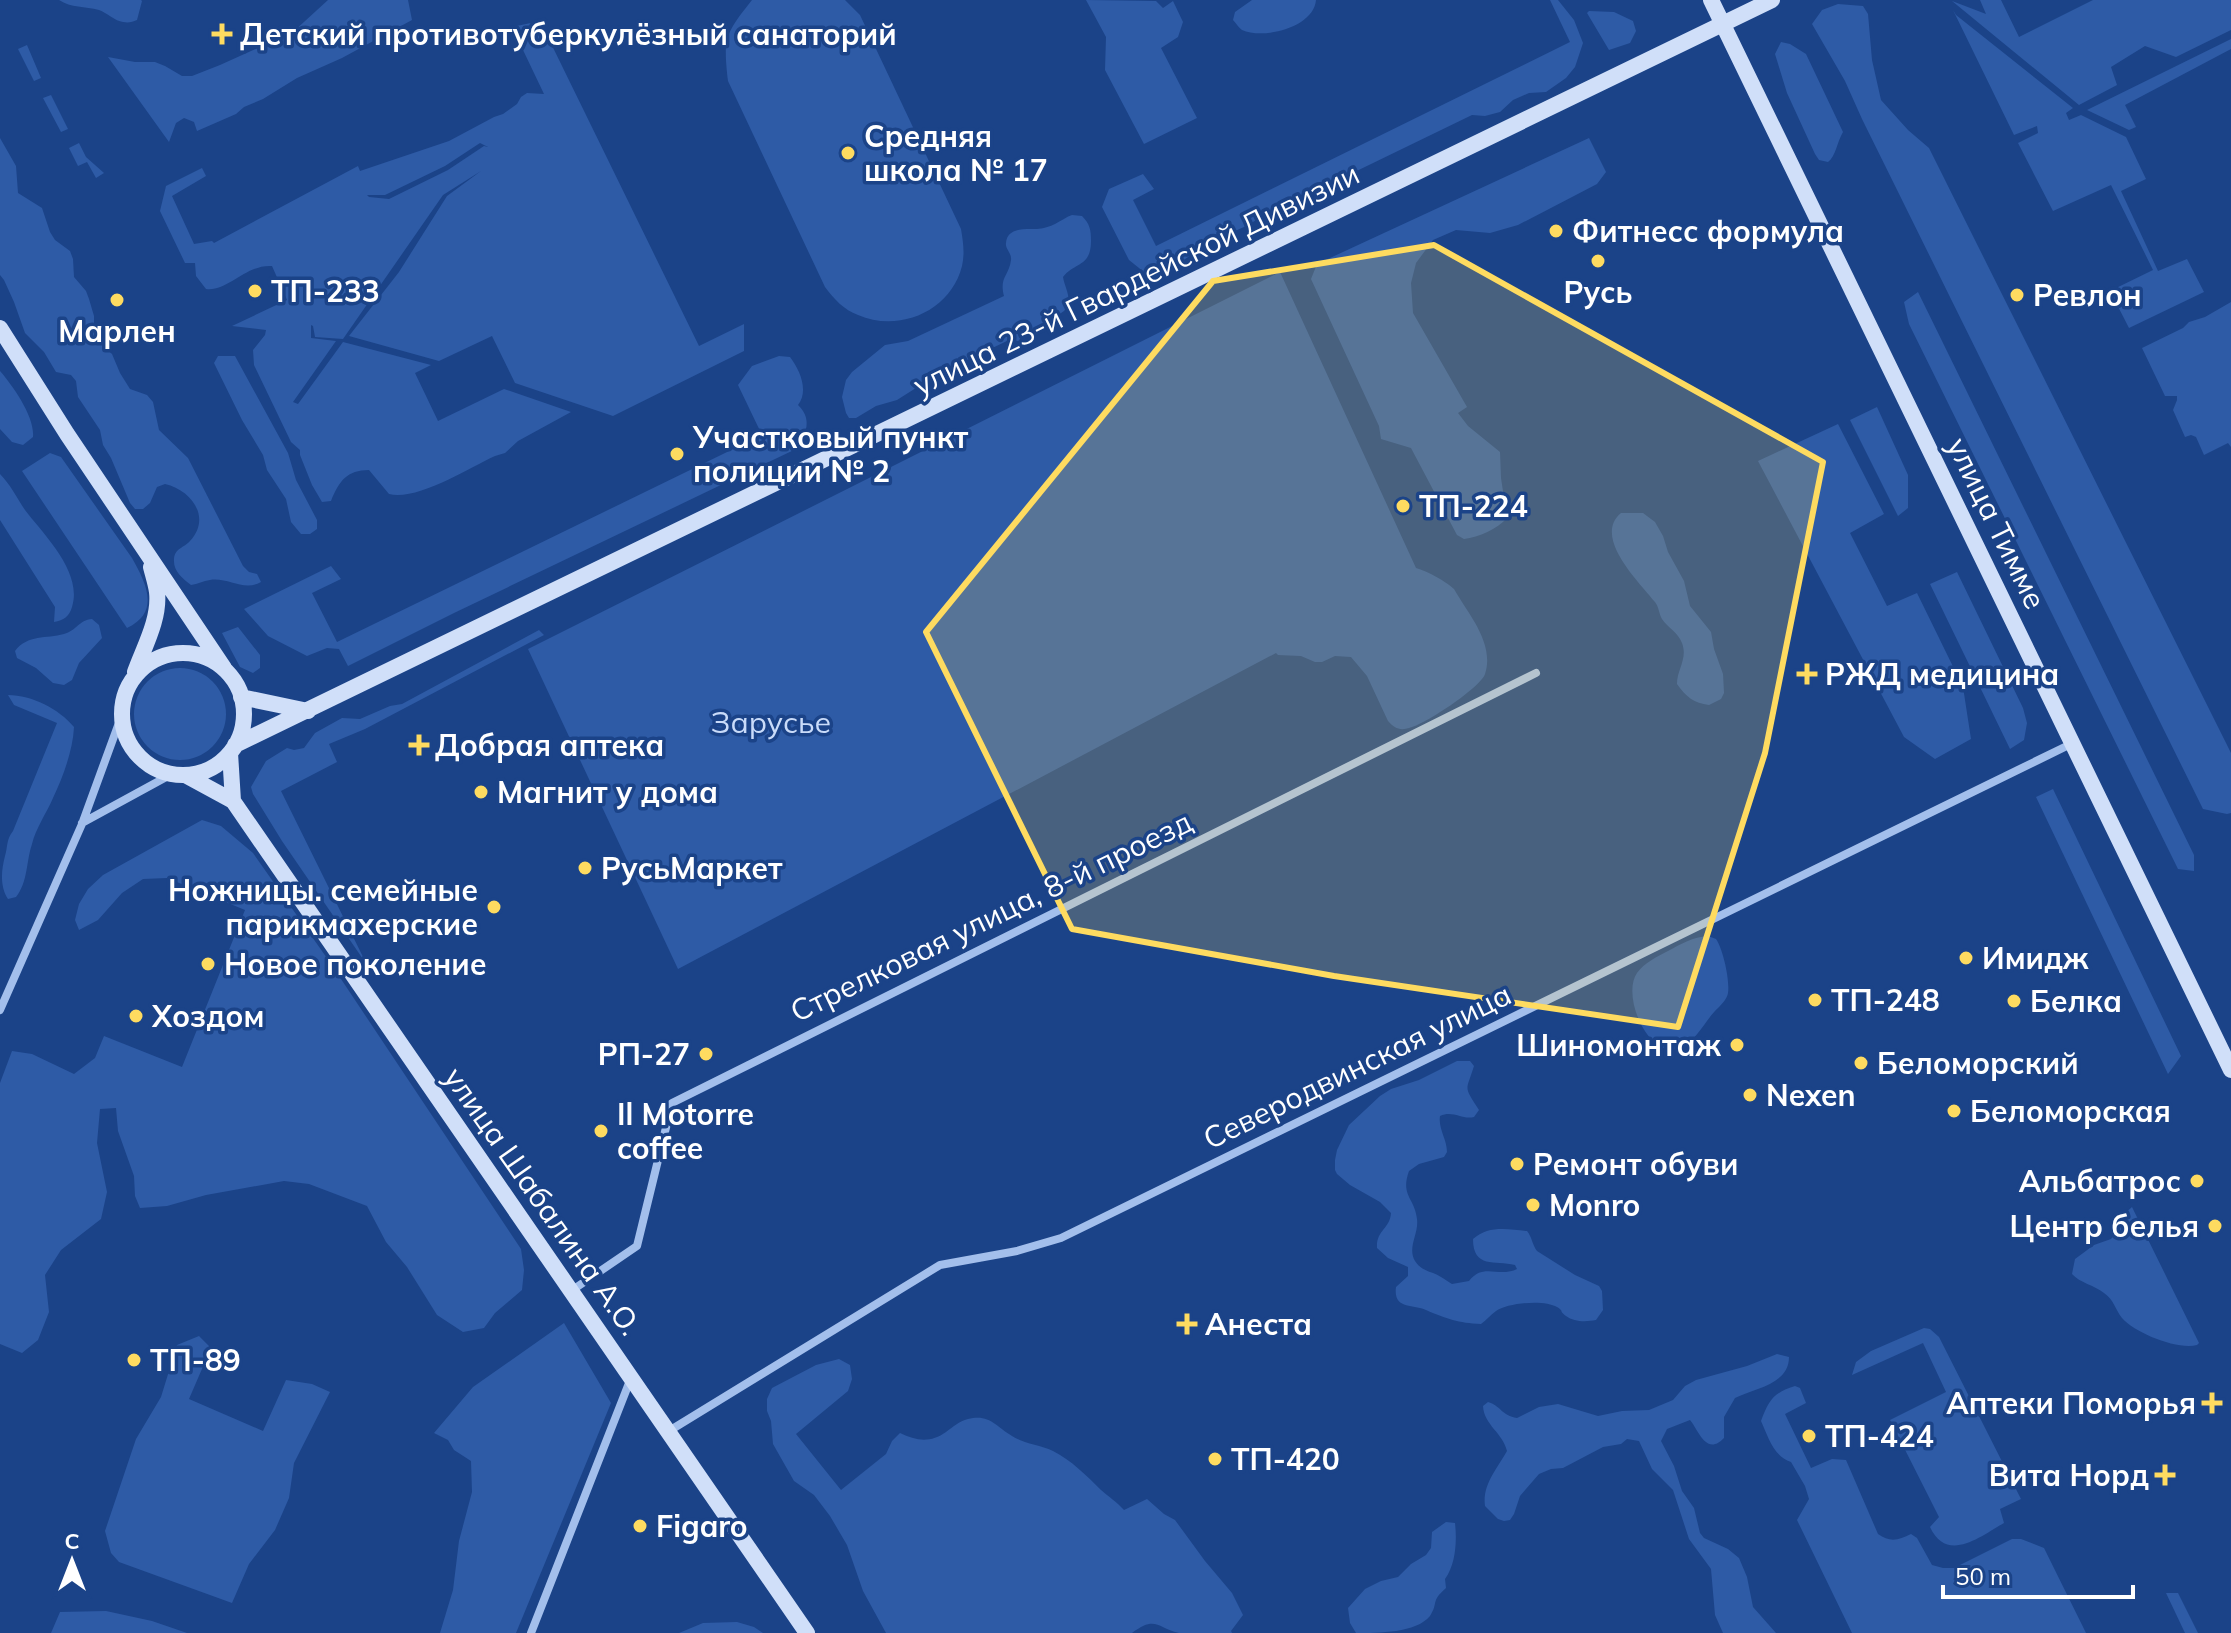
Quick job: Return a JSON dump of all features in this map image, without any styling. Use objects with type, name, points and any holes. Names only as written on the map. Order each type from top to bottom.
[{"type":"street","name":"улица Тимме","points":[[1711,0],[2231,1070]]},
{"type":"street","name":"улица 23-й Гвардейской Дивизии","points":[[232,749],[1772,0]]},
{"type":"street","points":[[0,328],[149,558],[231,677],[241,697],[243,721],[232,749],[233,801],[179,775],[155,770],[142,761],[131,749],[120,720]]},
{"type":"street","points":[[0,1010],[82,824],[154,622],[157,592],[149,558]]},
{"type":"street","points":[[134,675],[155,658],[182,652],[200,655],[224,668]]},
{"type":"street","name":"Стрелковая улица, 8-й проезд","points":[[571,1291],[637,1246],[672,1103],[1536,673]]},
{"type":"street","points":[[241,697],[308,711]]},
{"type":"street","name":"Северодвинская улица","points":[[669,1431],[940,1265],[1017,1251],[1061,1238],[2071,744]]},
{"type":"street","points":[[82,824],[179,775],[211,769],[232,749]]},
{"type":"street","name":"улица Шабалина А.О.","points":[[233,801],[807,1633]]},
{"type":"street","points":[[531,1633],[631,1378]]},
{"type":"highlighted area","points":[[1434,245],[1823,462],[1765,753],[1678,1027],[1334,976],[1072,929],[926,632],[1213,281]]},
{"type":"green space","points":[[59,0],[142,1],[137,20],[127,22],[99,10],[73,6]]},
{"type":"green space","points":[[328,0],[408,0],[412,20],[342,58],[297,78],[236,114],[197,131],[194,122],[184,118],[176,123],[169,142],[108,57],[155,62],[182,76],[192,76],[293,32]]},
{"type":"green space","points":[[752,0],[845,0],[860,15],[961,229],[963,256],[956,282],[935,306],[921,314],[906,319],[874,320],[848,310],[825,287],[728,81],[728,37]]},
{"type":"green space","points":[[1086,0],[1156,1],[1163,8],[1173,1],[1183,22],[1178,37],[1161,48],[1197,118],[1144,144],[1105,70],[1106,37]]},
{"type":"green space","points":[[1252,0],[1316,0],[1307,17],[1298,24],[1275,32],[1251,33],[1242,30],[1233,20],[1235,12]]},
{"type":"green space","points":[[1550,0],[1558,0],[1574,20],[1583,43],[1575,67],[1566,78],[1546,92],[1529,93],[1513,100],[1500,112],[1472,115],[1301,198],[1293,206],[1208,243],[1181,262],[1166,263],[1144,272],[1129,260],[1102,207],[1109,189],[1143,174],[1154,189],[1133,200],[1156,246],[1570,42]]},
{"type":"green space","points":[[1980,0],[2001,0],[2019,37],[2093,0],[2231,0],[2231,30],[2176,57],[2145,46],[2111,67],[2117,85],[2079,105],[1952,1],[1986,14]]},
{"type":"green space","points":[[1838,4],[1863,6],[1868,14],[1872,60],[1881,100],[1929,148],[2231,753],[2231,813],[2203,809],[1845,81],[1812,24],[1822,10]]},
{"type":"green space","points":[[1953,10],[2073,108],[2066,113],[2069,120],[2081,115],[2126,137],[2146,179],[2121,191],[2158,271],[2187,259],[2204,292],[2129,328],[2110,291],[2153,270],[2111,185],[2053,211],[2018,143],[2038,133],[2037,126],[2014,135]]},
{"type":"green space","points":[[1614,12],[1633,21],[1636,31],[1630,43],[1609,50],[1587,13]]},
{"type":"green space","points":[[540,21],[699,346],[744,324],[744,351],[613,416],[515,383],[492,336],[439,361],[349,336],[399,272],[447,196],[481,171],[443,195],[343,339],[315,337],[311,325],[311,338],[336,341],[293,402],[298,404],[343,342],[431,365],[415,373],[438,421],[504,389],[571,412],[518,441],[505,453],[427,488],[413,493],[389,494],[369,470],[361,471],[345,478],[331,501],[322,502],[312,485],[300,450],[291,442],[254,365],[253,350],[266,330],[232,326],[287,300],[272,266],[254,269],[222,286],[206,289],[196,276],[195,263],[185,263],[160,211],[166,186],[202,168],[206,176],[172,196],[194,244],[214,243],[358,166],[360,171],[449,141],[503,114],[527,93],[544,94],[512,27]],"holes":[[[480,143],[488,147],[484,146],[448,170],[389,199],[367,195],[385,195],[445,166]]]},
{"type":"green space","points":[[2231,39],[2231,49],[2125,105],[2136,127],[2129,130],[2087,110]]},
{"type":"green space","points":[[1781,42],[1806,54],[1843,132],[1828,162],[1819,160],[1815,154],[1787,93],[1775,54]]},
{"type":"green space","points":[[27,45],[41,78],[34,81],[18,49]]},
{"type":"green space","points":[[51,95],[68,129],[61,132],[43,98]]},
{"type":"green space","points":[[0,138],[16,166],[18,193],[42,208],[55,240],[70,251],[74,277],[89,299],[98,342],[112,354],[130,389],[147,395],[153,402],[159,430],[188,458],[243,566],[257,574],[261,582],[242,585],[207,580],[191,585],[181,577],[174,559],[196,532],[199,514],[196,506],[183,492],[165,484],[157,487],[150,503],[143,509],[135,509],[103,445],[100,430],[78,397],[76,381],[71,375],[56,372],[44,352],[25,333],[0,275]]},
{"type":"green space","points":[[1589,138],[1606,172],[1597,184],[1518,225],[1490,233],[1456,230],[1433,240],[1416,263],[1411,283],[1413,313],[1467,407],[1458,413],[1468,426],[1500,452],[1507,518],[1487,532],[1464,539],[1457,535],[1411,448],[1381,439],[1379,426],[1311,279],[1317,264]]},
{"type":"green space","points":[[79,143],[86,157],[104,173],[96,178],[87,162],[78,166],[69,148]]},
{"type":"green space","points":[[1072,215],[1082,216],[1087,222],[1091,241],[1085,260],[1063,277],[1069,299],[1064,311],[1020,341],[1009,340],[938,374],[897,400],[876,406],[856,418],[849,418],[842,397],[846,380],[852,372],[885,345],[908,341],[1004,296],[1003,280],[1011,260],[1006,245],[1010,234],[1046,227]]},
{"type":"green space","name":"Зарусье","points":[[1280,272],[1416,568],[1454,589],[1478,629],[1487,662],[1481,680],[1438,713],[1416,725],[1400,729],[1388,721],[1367,676],[1351,657],[1335,656],[1315,662],[1301,656],[1276,653],[678,969],[528,649]]},
{"type":"green space","points":[[1918,292],[2194,855],[2194,871],[2178,869],[1909,324],[1904,302]]},
{"type":"green space","points":[[2231,302],[2231,447],[2228,443],[2204,455],[2196,437],[2185,437],[2173,410],[2177,396],[2165,396],[2142,348]]},
{"type":"green space","points":[[218,356],[235,356],[288,453],[296,480],[317,520],[317,529],[310,534],[301,534],[291,522],[286,499],[267,470],[263,455],[214,363]]},
{"type":"green space","points":[[779,356],[790,357],[802,381],[803,393],[798,405],[807,421],[803,438],[796,449],[348,666],[339,649],[327,648],[307,656],[268,636],[244,609],[331,566],[341,579],[312,593],[337,642],[762,435],[738,385],[752,366]]},
{"type":"green space","points":[[0,371],[17,393],[31,420],[33,437],[23,445],[12,442],[0,429]]},
{"type":"green space","points":[[1877,407],[1908,475],[1908,508],[1898,516],[1850,420]]},
{"type":"green space","points":[[1838,424],[1884,514],[1850,533],[1887,606],[1917,593],[1963,687],[1971,739],[1935,759],[1904,737],[1758,461]]},
{"type":"green space","points":[[50,453],[61,457],[142,577],[148,596],[147,605],[138,621],[127,628],[22,471]]},
{"type":"green space","points":[[0,474],[67,568],[74,594],[68,616],[61,620],[54,622],[55,607],[0,520]]},
{"type":"green space","points":[[1621,513],[1643,513],[1655,522],[1684,581],[1690,606],[1711,632],[1723,674],[1724,693],[1721,699],[1709,705],[1691,699],[1677,684],[1684,654],[1682,643],[1662,619],[1656,604],[1630,572],[1615,547],[1612,534],[1614,523]]},
{"type":"green space","points":[[1957,572],[2023,708],[2027,723],[2024,740],[2010,749],[1930,584]]},
{"type":"green space","points":[[92,619],[99,625],[102,638],[79,663],[72,680],[64,685],[53,683],[36,668],[17,658],[15,651],[26,642],[64,634]]},
{"type":"green space","points":[[238,627],[260,655],[260,668],[253,673],[240,667],[222,633]]},
{"type":"green space","points":[[539,630],[544,635],[365,729],[329,744],[337,762],[281,791],[367,965],[282,841],[251,787],[266,761],[287,748],[304,748],[315,733],[342,718],[360,719],[402,704]]},
{"type":"green space","points":[[180,668],[198,671],[213,681],[223,696],[226,714],[223,732],[213,747],[198,757],[180,760],[162,757],[147,747],[137,732],[134,714],[137,696],[147,681],[162,671]]},
{"type":"green space","points":[[8,695],[26,697],[44,704],[61,714],[74,727],[67,763],[34,838],[23,885],[16,897],[8,899],[2,879],[8,840],[57,723],[14,705]]},
{"type":"green space","points":[[2053,789],[2181,1056],[2168,1074],[2036,797]]},
{"type":"green space","points":[[202,820],[221,826],[253,853],[329,961],[521,1249],[524,1270],[522,1290],[495,1313],[484,1328],[463,1332],[437,1315],[407,1267],[386,1242],[367,1206],[309,1184],[284,1181],[206,1195],[167,1206],[140,1208],[135,1196],[134,1176],[118,1131],[116,1108],[100,1109],[97,1143],[107,1192],[101,1219],[61,1250],[45,1275],[49,1312],[38,1340],[22,1353],[0,1344],[0,1083],[12,1051],[32,1054],[74,1074],[95,1058],[104,1036],[182,1067],[245,910],[167,878],[143,879],[122,893],[98,920],[79,930],[75,920],[79,904],[88,889],[103,875]]},
{"type":"green space","points":[[1708,936],[1716,939],[1721,950],[1727,973],[1727,995],[1686,1045],[1669,1049],[1658,1045],[1641,1024],[1635,1010],[1633,983],[1637,973],[1651,960],[1687,941]]},
{"type":"green space","points":[[1457,1061],[1470,1061],[1474,1066],[1468,1088],[1479,1110],[1474,1117],[1440,1116],[1447,1152],[1444,1157],[1419,1164],[1409,1171],[1407,1192],[1417,1219],[1412,1251],[1415,1261],[1452,1284],[1469,1281],[1480,1272],[1510,1271],[1517,1269],[1515,1265],[1481,1259],[1474,1249],[1473,1239],[1492,1230],[1527,1231],[1537,1251],[1599,1286],[1603,1310],[1596,1320],[1573,1319],[1557,1307],[1535,1303],[1501,1308],[1481,1324],[1453,1320],[1405,1305],[1398,1299],[1396,1287],[1408,1276],[1408,1267],[1388,1258],[1377,1248],[1391,1213],[1380,1202],[1337,1174],[1337,1150],[1349,1125],[1380,1096]]},
{"type":"green space","points":[[2132,1207],[2199,1343],[2197,1345],[2168,1343],[2136,1329],[2122,1318],[2107,1296],[2072,1274],[2075,1259],[2094,1245],[2111,1239],[2119,1229],[2123,1215]]},
{"type":"green space","points":[[564,1323],[611,1403],[516,1633],[440,1633],[453,1590],[459,1541],[472,1492],[471,1461],[454,1450],[448,1440],[434,1433],[473,1387]]},
{"type":"green space","points":[[1924,1328],[1939,1337],[2021,1499],[2000,1509],[2004,1523],[1965,1544],[1946,1544],[1937,1538],[1930,1527],[1939,1517],[1890,1420],[1946,1392],[1923,1343],[1852,1375],[1856,1362],[1871,1351]]},
{"type":"green space","points":[[199,1336],[211,1348],[189,1399],[263,1431],[286,1380],[312,1384],[330,1392],[294,1463],[289,1498],[275,1530],[249,1564],[232,1603],[119,1562],[111,1553],[105,1531],[136,1439],[161,1397],[177,1345]]},
{"type":"green space","points":[[1777,1354],[1789,1357],[1783,1374],[1769,1384],[1735,1398],[1724,1417],[1724,1438],[1718,1443],[1703,1440],[1690,1420],[1667,1429],[1661,1441],[1682,1491],[1694,1508],[1700,1533],[1739,1558],[1747,1577],[1753,1607],[1776,1633],[1723,1633],[1715,1615],[1711,1569],[1689,1539],[1673,1490],[1652,1469],[1639,1441],[1627,1439],[1621,1444],[1603,1447],[1563,1468],[1539,1474],[1520,1496],[1510,1520],[1498,1519],[1485,1506],[1488,1484],[1507,1451],[1484,1413],[1483,1406],[1488,1402],[1517,1418],[1539,1407],[1558,1404],[1598,1416],[1649,1410],[1673,1400],[1685,1386],[1696,1380]]},
{"type":"green space","points":[[839,1359],[850,1365],[852,1379],[848,1391],[796,1434],[841,1490],[886,1454],[900,1433],[912,1438],[929,1439],[940,1436],[965,1420],[982,1418],[1017,1439],[1053,1451],[1066,1459],[1124,1510],[1147,1499],[1175,1520],[1232,1593],[1243,1615],[1232,1633],[1179,1633],[1152,1624],[1132,1633],[886,1633],[863,1591],[847,1545],[830,1516],[814,1495],[794,1481],[773,1444],[767,1411],[767,1399],[772,1388],[816,1365]]},
{"type":"green space","points":[[1795,1386],[1800,1388],[1806,1403],[1785,1414],[1811,1468],[1832,1459],[1846,1460],[1878,1534],[1894,1540],[1911,1534],[1917,1538],[1932,1565],[1943,1568],[1954,1568],[2012,1539],[2021,1539],[2044,1548],[2086,1633],[1852,1633],[1797,1520],[1809,1499],[1805,1486],[1791,1462],[1775,1450],[1761,1421],[1773,1398]]},
{"type":"green space","points":[[1446,1522],[1455,1523],[1455,1552],[1445,1579],[1446,1588],[1436,1599],[1430,1616],[1424,1622],[1406,1629],[1356,1633],[1350,1623],[1348,1608],[1365,1589],[1398,1577],[1426,1555],[1431,1548],[1432,1532]]},
{"type":"green space","points":[[2166,1593],[2178,1593],[2198,1633],[2185,1633]]},
{"type":"green space","points":[[106,1611],[152,1621],[187,1633],[51,1633],[60,1612]]},
{"type":"green space","points":[[737,1622],[763,1633],[679,1633],[703,1623]]},
{"type":"place","name":"Детский противотуберкулёзный санаторий","points":[[222,34]]},
{"type":"place","name":"Средняя школа № 17","points":[[848,153]]},
{"type":"place","name":"Фитнесс формула","points":[[1556,231]]},
{"type":"place","name":"Русь","points":[[1598,261]]},
{"type":"place","name":"ТП-233","points":[[255,291]]},
{"type":"place","name":"Ревлон","points":[[2017,295]]},
{"type":"place","name":"Марлен","points":[[117,300]]},
{"type":"place","name":"Участковый пункт полиции № 2","points":[[677,454]]},
{"type":"place","name":"ТП-224","points":[[1403,506]]},
{"type":"place","name":"РЖД медицина","points":[[1807,674]]},
{"type":"place","name":"Добрая аптека","points":[[419,745]]},
{"type":"place","name":"Магнит у дома","points":[[481,792]]},
{"type":"place","name":"РусьМаркет","points":[[585,868]]},
{"type":"place","name":"Ножницы. семейные парикмахерские","points":[[494,907]]},
{"type":"place","name":"Имидж","points":[[1966,958]]},
{"type":"place","name":"Новое поколение","points":[[208,964]]},
{"type":"place","name":"ТП-248","points":[[1815,1000]]},
{"type":"place","name":"Белка","points":[[2014,1001]]},
{"type":"place","name":"Хоздом","points":[[136,1016]]},
{"type":"place","name":"Шиномонтаж","points":[[1737,1045]]},
{"type":"place","name":"РП-27","points":[[706,1054]]},
{"type":"place","name":"Беломорский","points":[[1861,1063]]},
{"type":"place","name":"Nexen","points":[[1750,1095]]},
{"type":"place","name":"Беломорская","points":[[1954,1111]]},
{"type":"place","name":"Il Motorre coffee","points":[[601,1131]]},
{"type":"place","name":"Ремонт обуви","points":[[1517,1164]]},
{"type":"place","name":"Альбатрос","points":[[2197,1181]]},
{"type":"place","name":"Monro","points":[[1533,1205]]},
{"type":"place","name":"Центр белья","points":[[2215,1226]]},
{"type":"place","name":"Анеста","points":[[1187,1324]]},
{"type":"place","name":"ТП-89","points":[[134,1360]]},
{"type":"place","name":"Аптеки Поморья","points":[[2212,1403]]},
{"type":"place","name":"ТП-424","points":[[1809,1436]]},
{"type":"place","name":"ТП-420","points":[[1215,1459]]},
{"type":"place","name":"Вита Норд","points":[[2165,1475]]},
{"type":"place","name":"Figaro","points":[[640,1526]]}]
